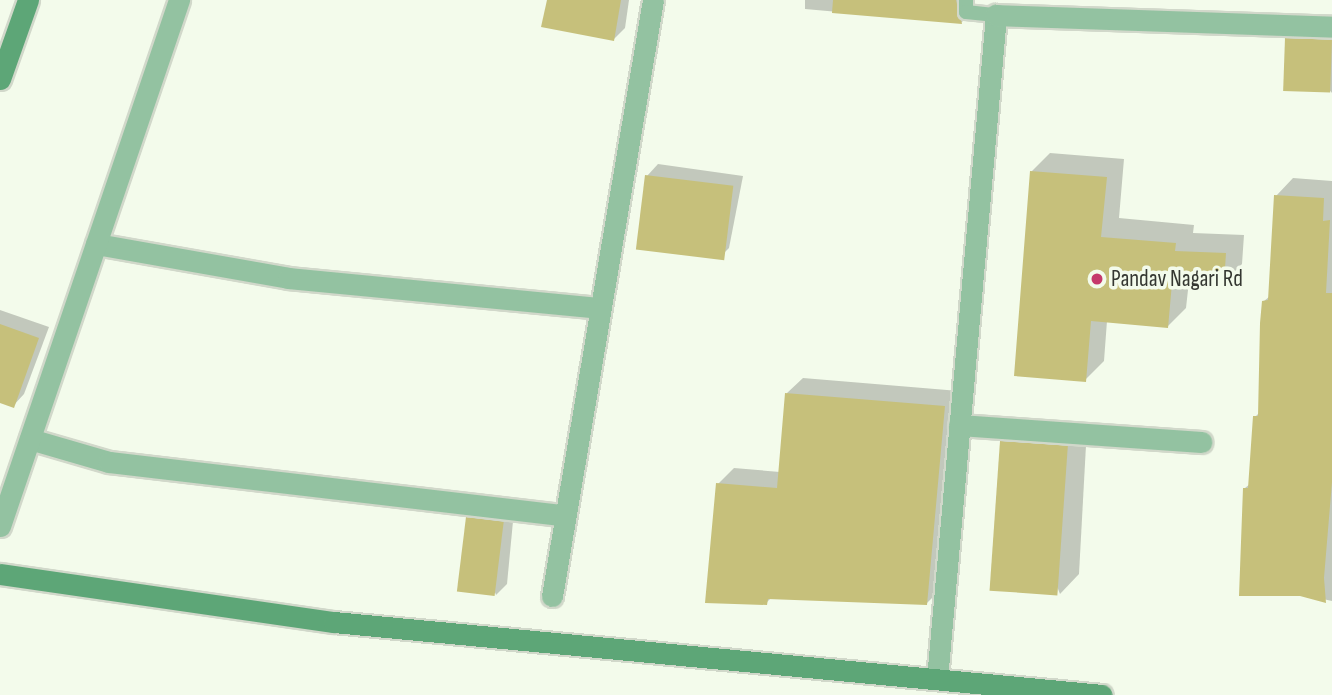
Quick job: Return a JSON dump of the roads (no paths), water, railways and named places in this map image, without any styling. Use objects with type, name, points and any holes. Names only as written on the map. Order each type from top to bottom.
[{"type":"street","points":[[0,79],[28,0]]},
{"type":"street","points":[[0,526],[179,0]]},
{"type":"street","points":[[552,596],[563,515],[653,0]]},
{"type":"street","points":[[937,679],[996,15],[1332,27]]},
{"type":"street","points":[[96,244],[288,278],[599,308]]},
{"type":"street","points":[[959,425],[1201,442]]},
{"type":"street","points":[[30,439],[109,462],[563,515]]},
{"type":"street","points":[[0,574],[334,622],[1101,695]]},
{"type":"lane","points":[[966,0],[966,12],[996,15]]},
{"type":"place","name":"Pandav Nagari Rd","points":[[1097,279]]}]
